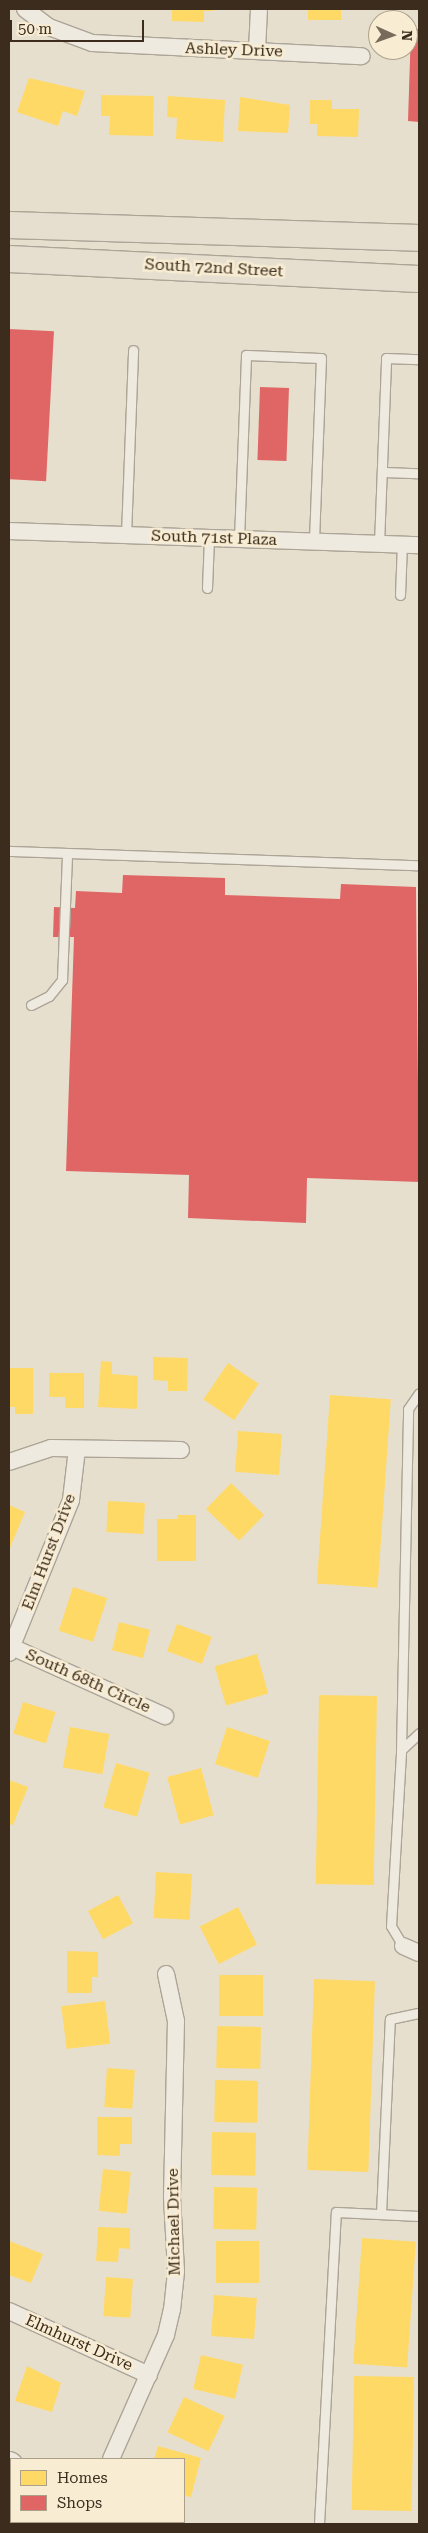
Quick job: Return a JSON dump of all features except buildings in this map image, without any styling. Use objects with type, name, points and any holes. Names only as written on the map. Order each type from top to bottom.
[{"type":"main road","points":[[9,225],[419,238]]},
{"type":"main road","name":"South 72nd Street","points":[[9,259],[419,280]]},
{"type":"street","name":"Ashley Drive","points":[[25,9],[49,28],[92,43],[362,56]]},
{"type":"street","points":[[257,50],[258,9]]},
{"type":"street","name":"South 71st Plaza","points":[[9,531],[419,545]]},
{"type":"street","points":[[9,1462],[51,1448],[182,1450]]},
{"type":"street","name":"Elm Hurst Drive","points":[[10,1650],[71,1500],[77,1448]]},
{"type":"street","name":"South 68th Circle","points":[[10,1650],[165,1716]]},
{"type":"street","points":[[403,1946],[419,1953]]},
{"type":"street","name":"Michael Drive","points":[[111,2458],[166,2335],[176,2271],[172,2197],[176,2020],[166,1974]]},
{"type":"street","name":"Elmhurst Drive","points":[[9,2311],[149,2375]]},
{"type":"lane","points":[[126,535],[133,350]]},
{"type":"lane","points":[[238,539],[246,355],[321,358],[314,542]]},
{"type":"lane","points":[[380,544],[386,358],[419,359]]},
{"type":"lane","points":[[382,472],[419,473]]},
{"type":"lane","points":[[207,588],[209,538]]},
{"type":"lane","points":[[400,595],[402,544]]},
{"type":"lane","points":[[9,851],[419,865]]},
{"type":"lane","points":[[31,1005],[49,996],[62,980],[67,853]]},
{"type":"lane","points":[[403,1946],[391,1926],[401,1750],[408,1409],[419,1393]]},
{"type":"lane","points":[[401,1750],[419,1733]]},
{"type":"lane","points":[[381,2214],[390,2019],[419,2013]]},
{"type":"lane","points":[[319,2524],[336,2212],[419,2216]]}]
